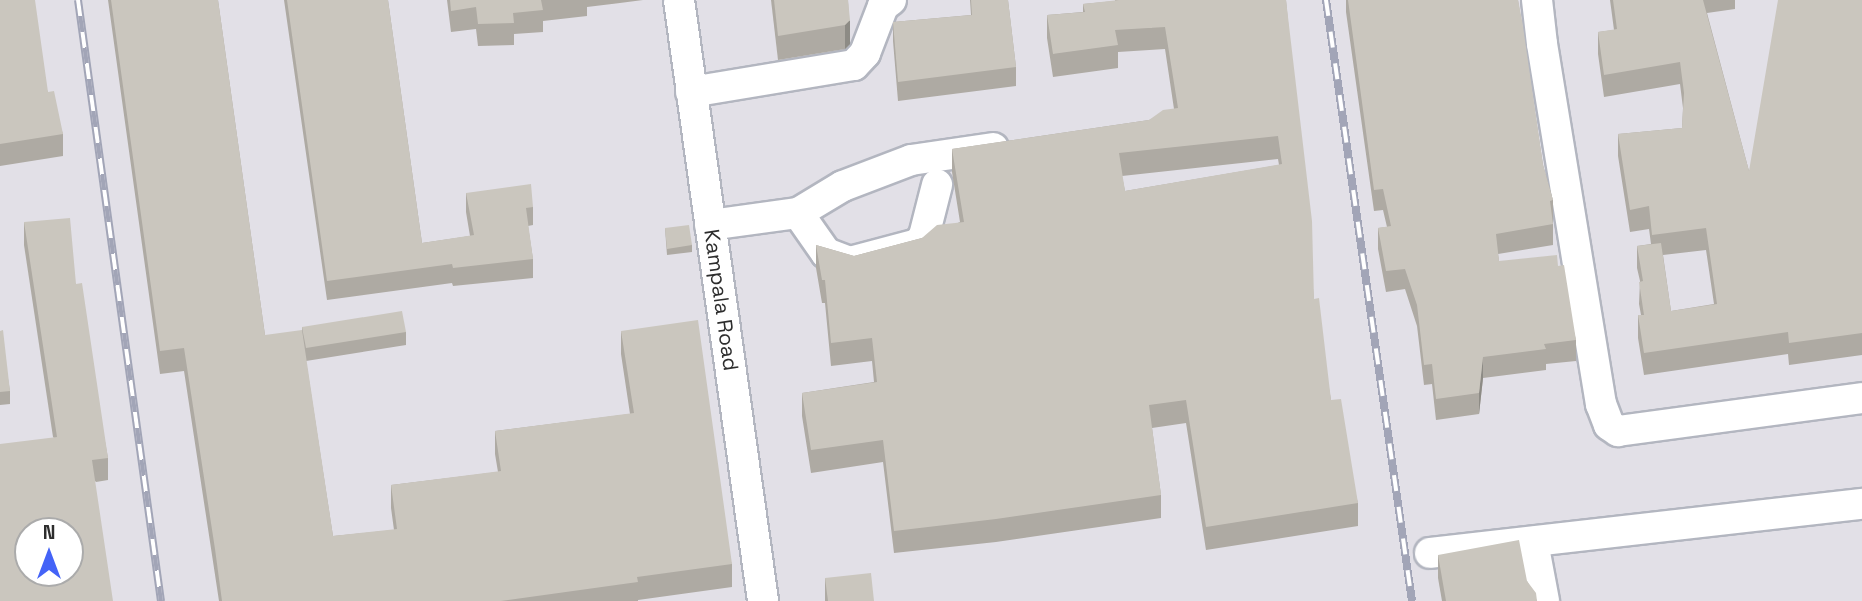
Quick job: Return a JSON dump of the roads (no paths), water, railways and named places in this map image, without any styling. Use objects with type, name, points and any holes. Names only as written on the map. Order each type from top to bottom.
[{"type":"street","name":"Kampala Road","points":[[679,0],[763,601]]},
{"type":"street","points":[[691,92],[854,65],[865,52],[883,6],[891,0]]},
{"type":"street","points":[[1537,0],[1597,378],[1609,425],[1618,431],[1862,398]]},
{"type":"street","points":[[710,225],[798,213],[844,186],[911,159],[1016,145]]},
{"type":"street","points":[[798,213],[826,253],[850,262],[918,244],[924,236],[937,185]]},
{"type":"street","points":[[1430,553],[1862,504]]},
{"type":"street","points":[[1533,542],[1544,601]]},
{"type":"railway","points":[[78,0],[161,601]]},
{"type":"railway","points":[[1326,0],[1412,601]]}]
